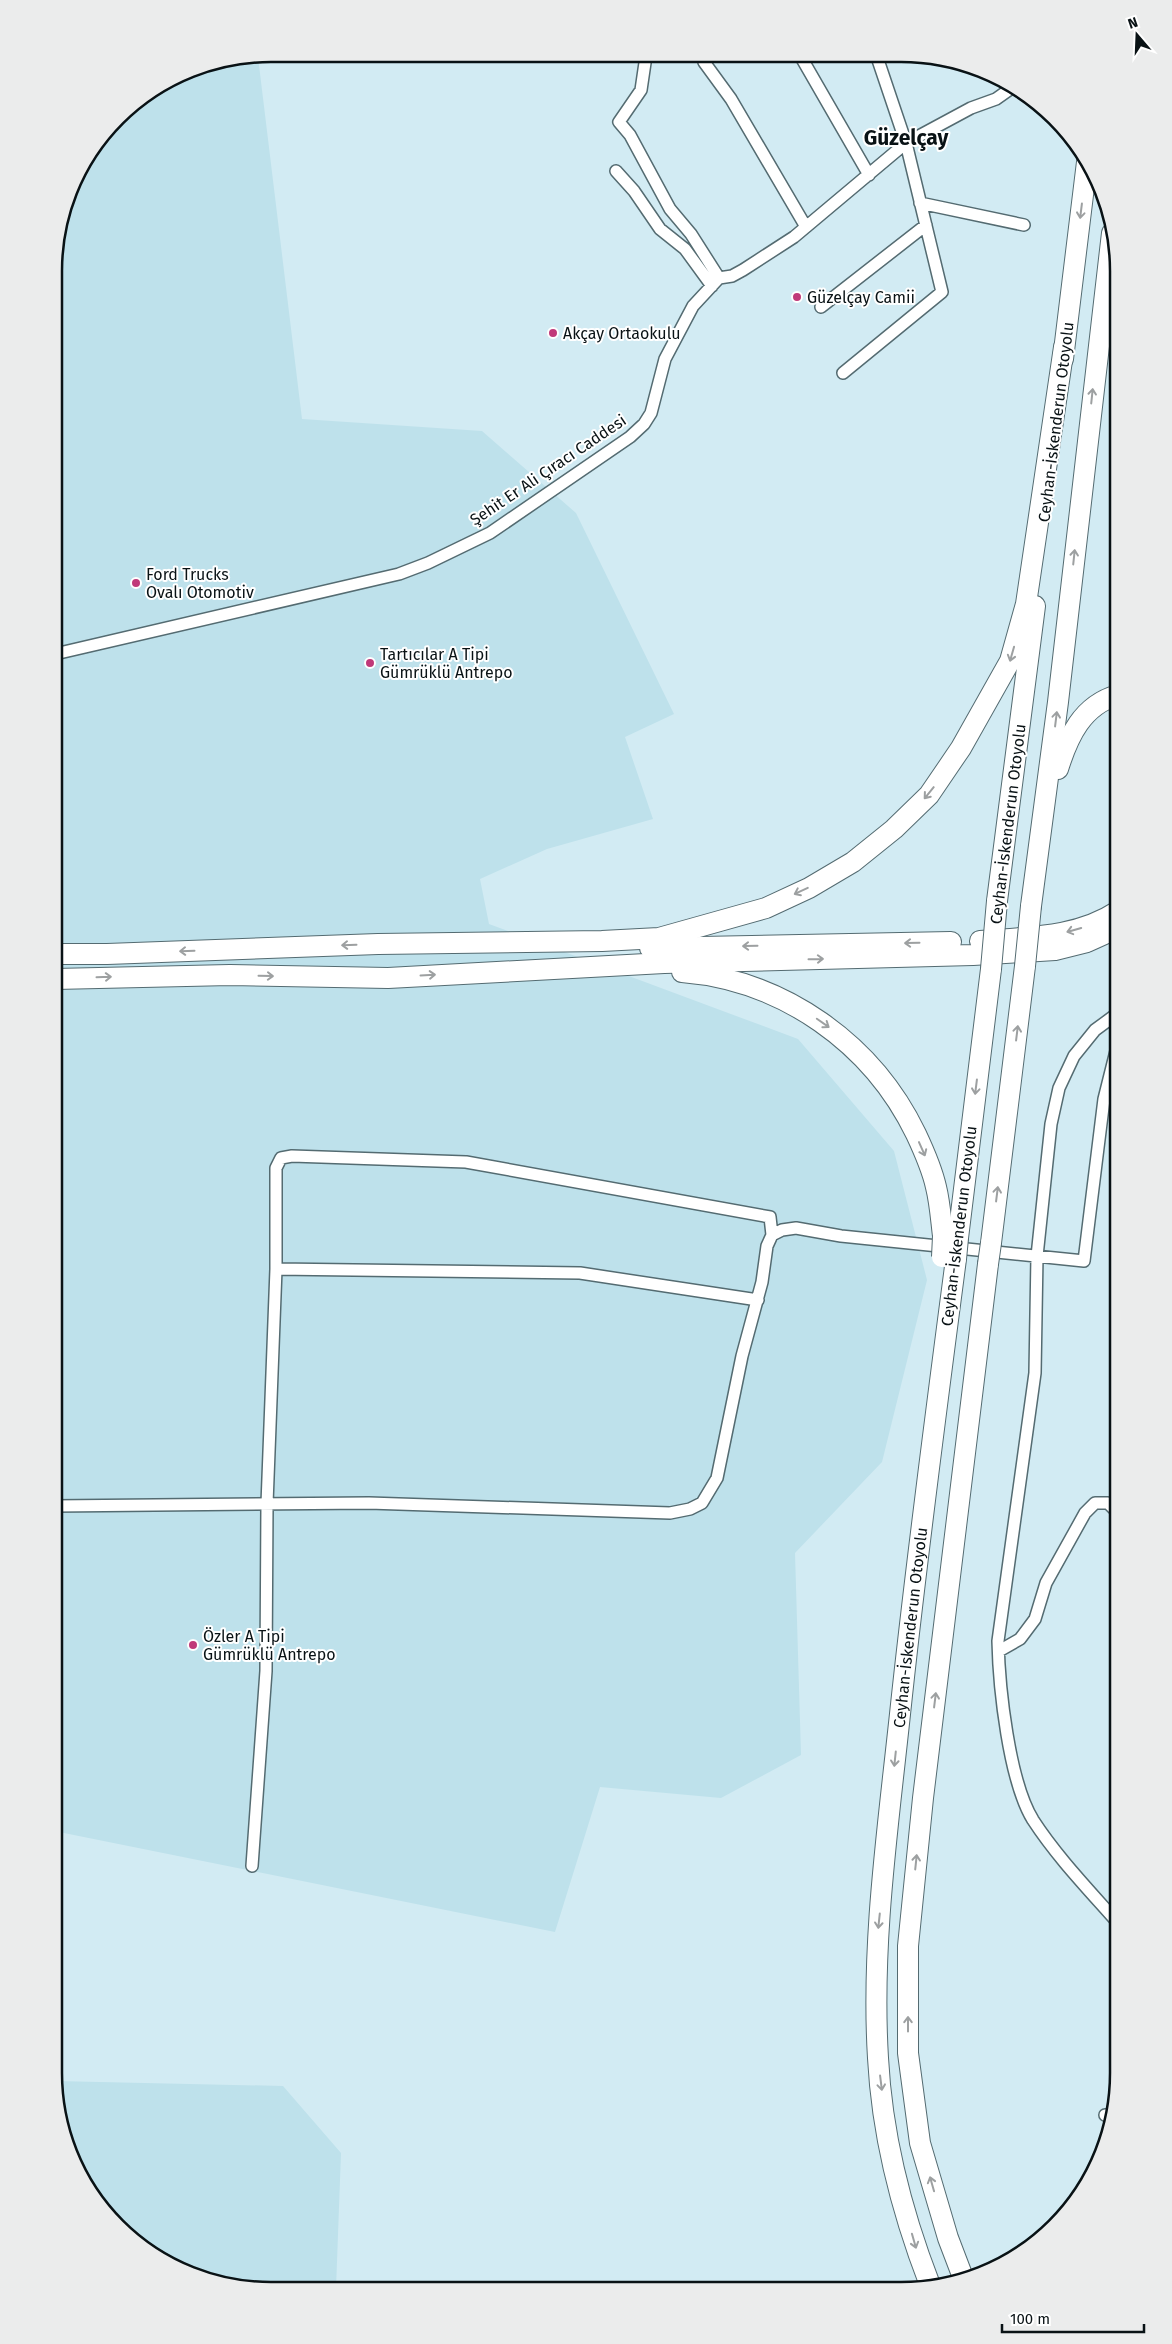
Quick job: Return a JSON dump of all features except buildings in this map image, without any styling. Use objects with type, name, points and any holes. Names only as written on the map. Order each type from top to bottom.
[{"type":"highway","name":"Ceyhan-İskenderun Otoyolu","points":[[928,2280],[916,2248],[889,2150],[878,2058],[878,1931],[950,1237],[990,969],[1025,698],[1064,347],[1085,175]]},
{"type":"highway","name":"Ceyhan-İskenderun Otoyolu","points":[[961,2272],[948,2238],[920,2142],[908,2053],[908,1946],[924,1788],[1031,906],[1058,702],[1109,259]]},
{"type":"highway","points":[[62,954],[660,938],[766,908],[809,888],[853,862],[894,829],[929,795],[961,748],[1010,661],[1026,604],[1064,347]]},
{"type":"highway","points":[[1035,879],[1056,776],[1065,746],[1078,722],[1093,707],[1110,699]]},
{"type":"highway","points":[[398,944],[493,951],[975,942],[1055,935],[1085,927],[1110,914]]},
{"type":"highway","points":[[62,979],[230,975],[388,978],[558,968],[973,955],[1055,950],[1087,942],[1110,932]]},
{"type":"highway","points":[[558,968],[648,969],[722,978],[756,988],[790,1002],[820,1021],[847,1041],[870,1063],[908,1117],[925,1153],[950,1237]]},
{"type":"street","points":[[645,62],[641,90],[619,122],[630,135],[670,209],[691,234],[715,282]]},
{"type":"street","points":[[704,62],[731,99],[806,227]]},
{"type":"street","points":[[804,62],[869,175]]},
{"type":"street","points":[[842,374],[942,292],[906,143],[879,62]]},
{"type":"street","name":"Şehit Er Ali Çıracı Caddesi","points":[[62,652],[399,574],[428,563],[490,533],[630,437],[644,424],[651,413],[665,358],[693,306],[715,282],[732,276],[763,258],[806,227],[906,143],[971,108],[996,99],[1006,92]]},
{"type":"street","points":[[616,171],[634,191],[660,229],[685,249],[715,282]]},
{"type":"street","points":[[920,203],[1024,225]]},
{"type":"street","points":[[821,307],[926,225]]},
{"type":"street","points":[[1110,1019],[1095,1030],[1079,1049],[1059,1088],[1051,1124],[1037,1256],[1035,1373],[999,1651],[999,1672],[1017,1784],[1032,1818],[1056,1851],[1110,1914]]},
{"type":"street","points":[[772,1234],[796,1228],[841,1236],[1084,1261],[1104,1099],[1110,1075]]},
{"type":"street","points":[[62,1506],[267,1504],[369,1503],[670,1513],[690,1509],[702,1503],[717,1478],[742,1356],[758,1300],[767,1246],[772,1234],[770,1217],[466,1162],[292,1156],[281,1158],[276,1168],[276,1269],[267,1504],[266,1671],[252,1866]]},
{"type":"street","points":[[276,1269],[580,1273],[758,1300]]},
{"type":"street","points":[[999,1651],[1020,1639],[1035,1619],[1046,1583],[1085,1513],[1095,1503],[1108,1503],[1110,1505]]},
{"type":"shaded area","points":[[259,63],[302,419],[482,431],[576,513],[674,714],[625,737],[653,819],[547,849],[480,879],[489,924],[798,1039],[894,1151],[927,1280],[882,1462],[795,1553],[801,1755],[721,1798],[600,1787],[555,1932],[62,1833],[62,272],[64,245],[70,218],[84,179],[106,144],[134,114],[167,91],[192,78],[245,64]]},
{"type":"shaded area","points":[[63,2081],[283,2086],[341,2153],[336,2282],[272,2282],[245,2280],[218,2274],[192,2266],[167,2253],[134,2230],[114,2210],[91,2177],[78,2152],[67,2113]]},
{"type":"place","name":"Güzelçay Camii","points":[[797,297]]},
{"type":"place","name":"Akçay Ortaokulu","points":[[553,333]]},
{"type":"place","name":"Ford Trucks Ovalı Otomotiv","points":[[136,583]]},
{"type":"place","name":"Tartıcılar A Tipi Gümrüklü Antrepo","points":[[370,663]]},
{"type":"place","name":"Özler A Tipi Gümrüklü Antrepo","points":[[193,1645]]},
{"type":"district","name":"Güzelçay","points":[[906,138]]}]
